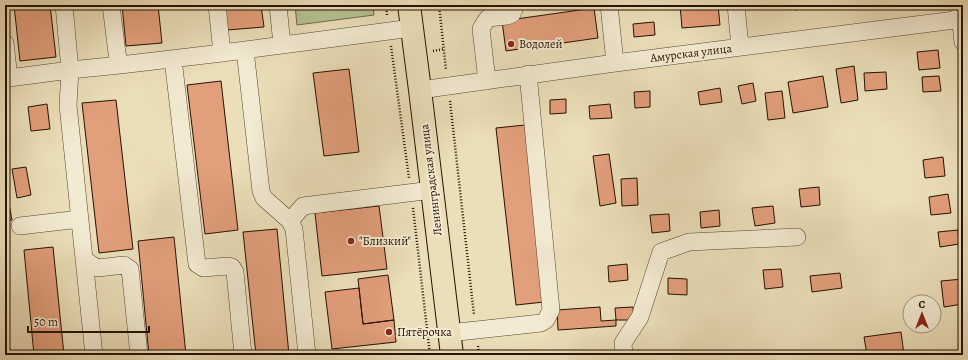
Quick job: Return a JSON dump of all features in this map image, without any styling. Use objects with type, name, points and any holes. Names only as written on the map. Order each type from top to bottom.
[{"type":"highway","name":"Ленинградская улица","points":[[409,5],[452,355]]},
{"type":"street","points":[[64,5],[70,70],[68,105],[94,355]]},
{"type":"street","points":[[111,5],[120,65]]},
{"type":"street","points":[[217,5],[222,53]]},
{"type":"street","points":[[278,5],[282,45]]},
{"type":"street","points":[[487,80],[481,29],[488,18],[508,16],[512,14],[514,9],[513,5]]},
{"type":"street","points":[[609,5],[615,63]]},
{"type":"street","points":[[736,5],[740,47]]},
{"type":"street","points":[[961,14],[963,42]]},
{"type":"street","name":"Амурская улица","points":[[420,90],[528,74],[740,47],[961,14]]},
{"type":"street","points":[[5,43],[7,78],[222,53],[412,28]]},
{"type":"street","points":[[245,50],[260,191],[264,198],[290,221],[294,229],[307,355]]},
{"type":"street","points":[[173,58],[197,264],[203,268],[228,266],[232,267],[235,272],[243,355]]},
{"type":"street","points":[[449,333],[541,323],[546,320],[551,310],[528,74]]},
{"type":"street","points":[[290,221],[303,206],[432,190]]},
{"type":"street","points":[[20,226],[80,219]]},
{"type":"street","points":[[624,355],[623,343],[640,317],[661,252],[689,242],[797,237]]},
{"type":"street","points":[[84,259],[98,268],[124,265],[130,269],[139,355]]},
{"type":"path","points":[[439,5],[479,355]]},
{"type":"green space","points":[[295,5],[373,5],[374,15],[297,25]]},
{"type":"building","points":[[14,5],[50,5],[56,57],[20,61]]},
{"type":"building","points":[[122,5],[158,5],[162,43],[126,46]]},
{"type":"building","points":[[224,5],[261,5],[264,27],[227,30]]},
{"type":"building","points":[[680,5],[718,5],[720,25],[682,28]]},
{"type":"building","points":[[795,5],[824,5],[824,6],[795,10]]},
{"type":"building","points":[[594,8],[598,38],[506,51],[502,21]]},
{"type":"building","points":[[654,22],[655,35],[634,37],[633,24]]},
{"type":"building","points":[[938,50],[940,68],[919,70],[917,52]]},
{"type":"building","points":[[854,66],[858,100],[841,103],[836,69]]},
{"type":"building","points":[[349,69],[359,152],[324,156],[313,73]]},
{"type":"building","points":[[886,72],[887,89],[865,91],[864,73]]},
{"type":"building","points":[[823,76],[828,107],[793,113],[788,82]]},
{"type":"building","points":[[939,76],[941,91],[923,92],[922,77]]},
{"type":"building","points":[[221,81],[238,230],[205,234],[187,85]]},
{"type":"building","points":[[753,83],[756,101],[742,104],[738,86]]},
{"type":"building","points":[[720,88],[722,102],[700,105],[698,92]]},
{"type":"building","points":[[650,91],[650,107],[635,108],[634,92]]},
{"type":"building","points":[[782,91],[785,118],[768,120],[765,93]]},
{"type":"building","points":[[566,99],[566,113],[550,114],[550,100]]},
{"type":"building","points":[[116,100],[133,249],[99,253],[82,103]]},
{"type":"building","points":[[47,104],[50,129],[31,131],[28,107]]},
{"type":"building","points":[[610,104],[612,118],[590,119],[589,106]]},
{"type":"building","points":[[525,125],[544,302],[516,305],[496,128]]},
{"type":"building","points":[[609,154],[616,203],[600,206],[593,156]]},
{"type":"building","points":[[943,157],[945,176],[925,178],[923,160]]},
{"type":"building","points":[[26,167],[31,195],[17,198],[12,169]]},
{"type":"building","points":[[637,178],[638,205],[622,206],[621,179]]},
{"type":"building","points":[[819,187],[820,205],[801,207],[799,189]]},
{"type":"building","points":[[948,194],[951,213],[931,215],[929,197]]},
{"type":"building","points":[[9,204],[12,220],[5,221],[5,205]]},
{"type":"building","name":"\"Близкий\"","points":[[379,206],[387,269],[322,276],[315,213]]},
{"type":"building","points":[[773,206],[775,223],[755,226],[752,208]]},
{"type":"building","points":[[719,210],[720,226],[701,228],[700,212]]},
{"type":"building","points":[[669,214],[670,231],[652,233],[650,215]]},
{"type":"building","points":[[277,229],[289,355],[256,355],[243,232]]},
{"type":"building","points":[[958,230],[959,244],[940,247],[938,232]]},
{"type":"building","points":[[174,237],[186,355],[149,355],[138,241]]},
{"type":"building","points":[[53,247],[64,355],[34,355],[24,250]]},
{"type":"building","points":[[627,264],[628,280],[609,282],[608,266]]},
{"type":"building","points":[[781,269],[783,287],[765,289],[763,270]]},
{"type":"building","points":[[840,273],[842,288],[812,292],[810,276]]},
{"type":"building","points":[[388,275],[394,320],[363,324],[358,279]]},
{"type":"building","points":[[668,278],[687,279],[687,295],[668,294]]},
{"type":"building","points":[[963,279],[963,304],[944,307],[941,281]]},
{"type":"building","points":[[359,288],[363,324],[394,320],[396,342],[332,349],[325,292]]},
{"type":"building","points":[[600,307],[601,321],[616,320],[616,326],[558,330],[557,310]]},
{"type":"building","points":[[633,307],[634,320],[616,320],[615,308]]},
{"type":"building","points":[[901,332],[904,355],[867,355],[864,337]]},
{"type":"place","name":"Водолей","points":[[511,44]]},
{"type":"place","name":"\"Близкий\"","points":[[351,241]]},
{"type":"place","name":"Пятёрочка","points":[[389,332]]}]
